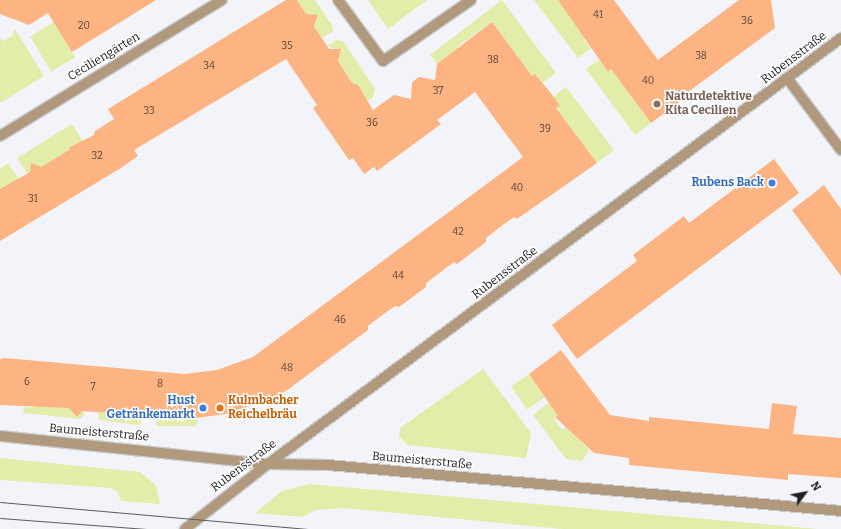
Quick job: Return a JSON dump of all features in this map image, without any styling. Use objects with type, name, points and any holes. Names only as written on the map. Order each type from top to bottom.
[{"type":"street","name":"Ceciliengärten","points":[[0,136],[222,0]]},
{"type":"street","points":[[338,0],[383,61],[471,0]]},
{"type":"street","name":"Rubensstraße","points":[[185,529],[268,464],[841,38]]},
{"type":"street","points":[[787,78],[841,150]]},
{"type":"street","name":"Baumeisterstraße","points":[[0,436],[268,464],[328,465],[841,511]]},
{"type":"green space","points":[[297,0],[315,0],[332,25],[333,31],[322,38],[314,26],[316,21],[311,14],[306,14]]},
{"type":"green space","points":[[368,0],[427,0],[388,29]]},
{"type":"green space","points":[[502,0],[556,73],[542,83],[535,74],[532,76],[492,22],[457,47],[460,51],[437,64],[430,55]]},
{"type":"green space","points":[[534,0],[558,0],[586,37],[584,40],[591,48],[578,58]]},
{"type":"green space","points":[[54,22],[75,57],[51,72],[30,36]]},
{"type":"green space","points":[[15,29],[44,76],[0,103],[0,39],[4,41],[12,36]]},
{"type":"green space","points":[[336,40],[343,41],[375,89],[373,97],[365,102],[358,85],[352,83],[338,61],[335,49],[327,46]]},
{"type":"green space","points":[[599,60],[608,72],[611,69],[651,123],[635,135],[586,69]]},
{"type":"green space","points":[[566,87],[614,150],[597,163],[556,108],[559,106],[553,97]]},
{"type":"green space","points":[[72,124],[83,141],[70,147],[69,150],[28,175],[17,158]]},
{"type":"green space","points":[[8,163],[19,180],[0,192],[0,169]]},
{"type":"green space","points":[[483,369],[531,433],[526,458],[408,445],[399,437],[400,428]]},
{"type":"green space","points":[[529,374],[545,397],[527,410],[511,387]]},
{"type":"green space","points":[[549,402],[559,415],[554,419],[562,430],[567,426],[589,450],[582,461],[566,459],[533,415]]},
{"type":"green space","points":[[35,404],[84,408],[84,415],[79,419],[24,413],[23,407],[32,408]]},
{"type":"green space","points":[[111,410],[127,412],[129,416],[143,417],[142,422],[139,425],[99,420],[98,412],[109,413]]},
{"type":"green space","points":[[156,418],[197,418],[198,422],[196,426],[157,426]]},
{"type":"green space","points":[[0,458],[140,472],[156,485],[160,504],[121,501],[117,491],[111,488],[0,480]]},
{"type":"green space","points":[[310,484],[818,529],[562,529],[345,508],[316,510],[302,517],[255,513],[282,491]]},
{"type":"building","points":[[0,0],[156,0],[72,52],[48,13],[29,25],[0,14]]},
{"type":"building","points":[[286,0],[297,0],[306,14],[318,15],[314,26],[329,49],[341,49],[338,61],[352,83],[358,85],[373,110],[394,95],[411,99],[412,82],[419,77],[435,80],[437,64],[492,22],[532,76],[535,74],[550,92],[560,106],[556,108],[597,163],[517,219],[514,217],[500,227],[486,238],[486,242],[457,264],[454,262],[426,283],[426,287],[399,307],[395,306],[381,316],[368,326],[368,330],[286,391],[262,402],[225,414],[189,419],[82,411],[77,417],[69,408],[0,405],[0,359],[5,358],[184,374],[217,370],[253,357],[523,157],[475,92],[437,120],[441,124],[377,171],[374,167],[364,174],[353,158],[349,160],[313,108],[317,105],[286,59],[134,150],[138,156],[121,168],[0,241],[0,189],[30,172],[31,163],[41,167],[69,150],[70,147],[94,135],[95,131],[114,119],[108,109]]},
{"type":"building","points":[[558,0],[614,0],[658,60],[739,0],[771,0],[775,28],[684,95],[686,97],[651,123],[611,69],[608,72]]},
{"type":"building","points":[[774,159],[799,193],[577,359],[552,325],[637,261],[633,255],[684,216],[689,223]]},
{"type":"building","points":[[824,185],[841,209],[841,276],[792,210]]},
{"type":"building","points":[[561,350],[610,415],[649,421],[649,417],[769,429],[772,403],[797,406],[793,434],[841,438],[841,478],[788,474],[788,480],[629,465],[629,458],[594,453],[555,417],[558,416],[529,374]]},
{"type":"tram line","points":[[0,502],[308,529]]},
{"type":"tram line","points":[[0,518],[147,529]]},
{"type":"place","name":"Naturdetektive Kita Cecilien","points":[[657,104]]},
{"type":"place","name":"Rubens Back","points":[[772,183]]},
{"type":"place","name":"Hust Getränkemarkt","points":[[203,408]]},
{"type":"place","name":"Kulmbacher Reichelbräu","points":[[220,408]]}]
